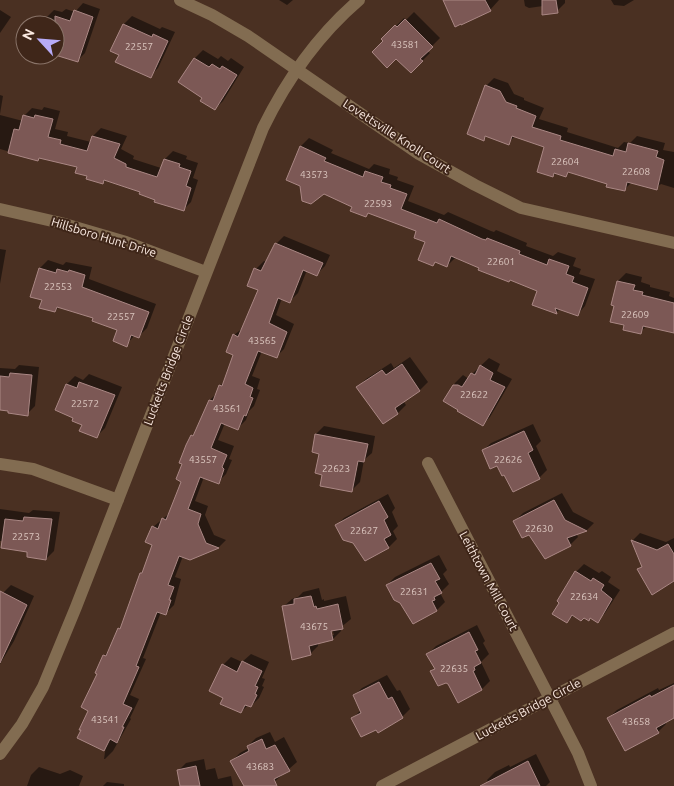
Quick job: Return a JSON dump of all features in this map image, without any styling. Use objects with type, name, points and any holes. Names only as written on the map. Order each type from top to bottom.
[{"type":"street","name":"Lovettsville Knoll Court","points":[[180,0],[212,15],[248,36],[419,154],[521,208],[674,243]]},
{"type":"street","name":"Lucketts Bridge Circle","points":[[0,754],[22,724],[43,687],[263,128],[296,69],[319,39],[359,0]]},
{"type":"street","name":"Hillsboro Hunt Drive","points":[[0,208],[126,242],[206,272]]},
{"type":"street","points":[[0,464],[33,470],[118,500]]},
{"type":"street","name":"Leithtown Mill Court","points":[[428,464],[578,753],[591,786]]},
{"type":"street","name":"Lucketts Bridge Circle","points":[[382,786],[674,633]]},
{"type":"building","points":[[443,0],[485,0],[491,11],[455,27]]},
{"type":"building","points":[[542,0],[556,0],[558,13],[542,15]]},
{"type":"building","points":[[74,10],[93,17],[78,62],[65,58],[65,19],[70,21]]},
{"type":"building","points":[[405,19],[433,47],[420,59],[423,61],[411,73],[396,59],[387,68],[372,52],[383,41],[381,39],[395,25],[397,27]]},
{"type":"building","points":[[123,24],[152,37],[153,34],[168,41],[151,78],[115,62],[119,55],[110,51]]},
{"type":"building","points":[[194,58],[209,67],[212,64],[220,69],[222,66],[237,75],[215,110],[200,101],[202,98],[178,82]]},
{"type":"building","points":[[485,85],[500,91],[506,102],[536,116],[532,127],[561,136],[560,140],[613,156],[615,149],[626,152],[628,143],[658,151],[656,157],[664,160],[657,190],[627,182],[625,191],[606,187],[607,184],[568,172],[566,177],[554,173],[553,177],[537,172],[544,147],[512,136],[509,145],[485,136],[484,141],[467,134]]},
{"type":"building","points":[[23,115],[34,118],[35,115],[53,119],[48,137],[61,140],[60,144],[87,151],[92,136],[120,144],[114,158],[126,164],[126,167],[157,177],[164,159],[180,164],[179,167],[191,171],[186,186],[191,188],[184,211],[154,202],[155,200],[139,194],[140,192],[104,180],[103,184],[86,179],[87,176],[75,173],[77,167],[39,158],[38,161],[8,153],[14,129],[19,130]]},
{"type":"building","points":[[300,146],[326,158],[324,161],[363,177],[365,171],[383,177],[381,182],[391,185],[390,188],[407,194],[401,209],[437,223],[439,219],[482,239],[486,240],[487,238],[520,251],[519,254],[547,265],[549,259],[569,266],[566,274],[574,277],[572,282],[588,288],[578,316],[555,308],[557,314],[532,305],[537,291],[478,270],[479,268],[451,256],[447,267],[435,262],[433,266],[418,260],[425,242],[414,238],[416,231],[368,213],[366,217],[350,211],[352,207],[324,194],[311,204],[302,201],[300,186],[286,180]]},
{"type":"building","points":[[275,243],[323,263],[317,276],[303,270],[290,303],[278,298],[269,323],[287,332],[277,358],[258,351],[245,384],[253,388],[250,397],[253,398],[246,416],[244,415],[238,430],[221,423],[211,448],[227,455],[222,467],[224,469],[219,484],[200,477],[188,509],[201,514],[198,524],[206,543],[219,548],[190,560],[179,556],[168,585],[174,587],[166,615],[157,612],[136,666],[139,667],[123,704],[132,708],[122,727],[124,727],[117,743],[110,739],[104,751],[77,738],[88,711],[81,707],[97,674],[95,673],[103,655],[106,656],[118,628],[120,629],[140,573],[142,573],[152,545],[145,542],[152,526],[158,529],[162,518],[166,520],[181,482],[176,479],[182,464],[179,463],[186,445],[191,435],[193,436],[209,400],[213,401],[219,385],[222,386],[233,355],[226,352],[233,334],[238,337],[258,290],[247,286],[254,268],[261,271]]},
{"type":"building","points":[[39,268],[56,273],[57,269],[68,272],[69,270],[85,275],[82,287],[149,312],[139,338],[131,335],[127,347],[113,341],[117,330],[92,321],[93,318],[57,307],[55,312],[39,308],[42,300],[30,297]]},
{"type":"building","points":[[617,281],[635,285],[633,290],[643,292],[642,295],[674,303],[674,333],[643,326],[641,334],[623,330],[624,325],[610,322],[614,306],[611,305]]},
{"type":"building","points":[[402,364],[420,391],[395,408],[398,414],[383,424],[356,387],[382,370],[386,375]]},
{"type":"building","points":[[480,365],[493,373],[490,380],[505,387],[483,426],[443,401],[453,385],[462,387],[471,373],[475,375]]},
{"type":"building","points":[[10,373],[32,375],[28,416],[0,410],[0,376],[9,377]]},
{"type":"building","points":[[79,382],[115,395],[97,438],[79,431],[82,425],[72,421],[73,418],[55,410],[66,384],[77,388]]},
{"type":"building","points":[[524,431],[533,450],[528,453],[540,479],[513,492],[497,466],[490,469],[482,450]]},
{"type":"building","points":[[315,434],[368,444],[364,462],[358,461],[352,492],[320,486],[322,475],[315,473],[319,454],[312,452]]},
{"type":"building","points":[[554,500],[565,520],[587,531],[567,538],[571,546],[545,559],[529,535],[522,538],[513,521]]},
{"type":"building","points":[[379,501],[388,517],[384,520],[391,535],[384,539],[389,548],[365,561],[353,543],[343,540],[335,525]]},
{"type":"building","points":[[24,517],[52,519],[46,560],[27,557],[27,552],[1,548],[5,519],[23,521]]},
{"type":"building","points":[[631,540],[657,550],[668,544],[674,554],[674,581],[652,595],[637,569],[642,567]]},
{"type":"building","points":[[431,563],[440,579],[435,581],[442,593],[434,597],[435,600],[432,601],[437,611],[413,624],[400,603],[394,600],[386,585]]},
{"type":"building","points":[[575,571],[591,581],[593,578],[604,585],[601,590],[612,599],[598,623],[590,618],[589,621],[584,618],[581,621],[572,615],[567,623],[552,614],[559,603],[557,601]]},
{"type":"building","points":[[0,591],[27,605],[0,663]]},
{"type":"building","points":[[311,596],[314,607],[316,606],[317,609],[338,604],[343,629],[331,631],[333,640],[309,646],[311,655],[292,660],[282,606],[294,604],[294,599]]},
{"type":"building","points":[[469,632],[478,650],[475,651],[481,663],[474,667],[475,670],[473,671],[482,690],[458,703],[448,684],[438,686],[430,671],[435,669],[426,654]]},
{"type":"building","points":[[242,661],[262,671],[255,686],[258,687],[255,694],[257,695],[251,707],[245,705],[241,713],[220,704],[223,698],[209,691],[222,664],[237,672]]},
{"type":"building","points":[[379,682],[388,699],[392,697],[403,718],[378,733],[376,730],[361,737],[351,718],[361,713],[353,695]]},
{"type":"building","points":[[674,685],[674,718],[656,728],[659,733],[625,751],[607,718],[650,695],[651,697]]},
{"type":"building","points":[[262,739],[266,749],[275,745],[290,771],[274,779],[277,786],[244,786],[230,761],[249,751],[247,746]]},
{"type":"building","points":[[528,761],[540,786],[480,786]]},
{"type":"building","points":[[196,766],[200,786],[180,786],[177,770]]}]
